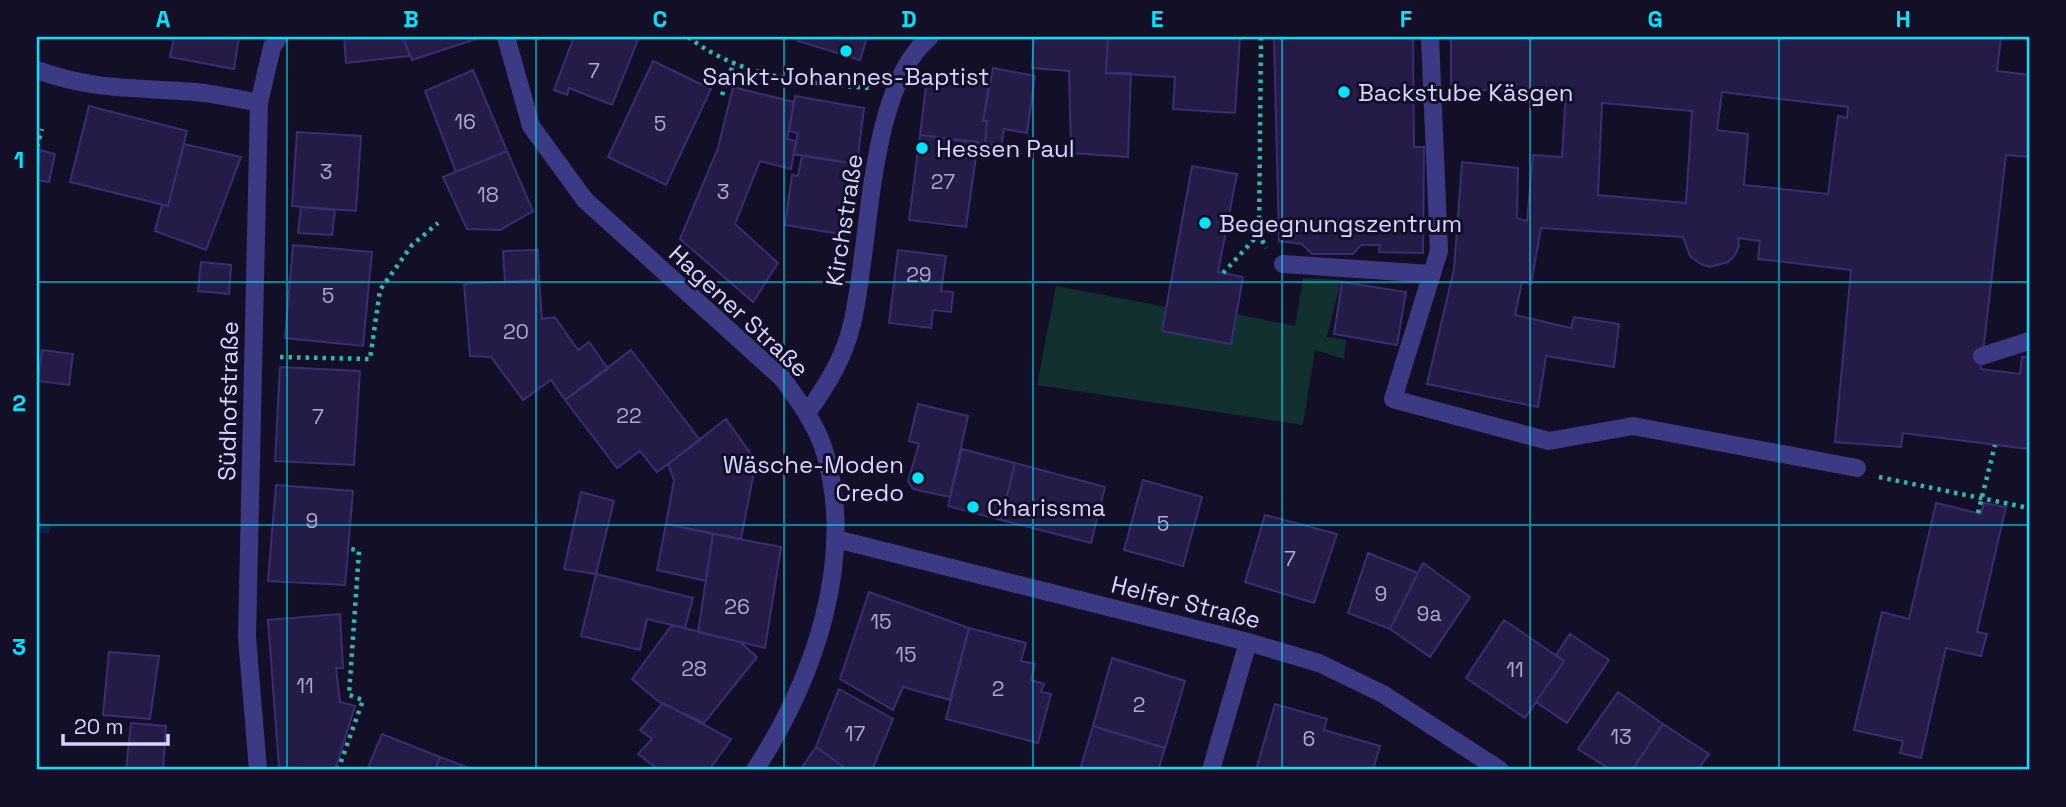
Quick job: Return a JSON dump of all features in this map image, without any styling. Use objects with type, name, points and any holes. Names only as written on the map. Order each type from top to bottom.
[{"type":"street","name":"Südhofstraße","points":[[258,770],[247,637],[259,103],[272,47],[279,37]]},
{"type":"street","name":"Hagener Straße","points":[[506,37],[531,126],[585,200],[783,379],[807,413],[824,450],[834,494],[836,539],[828,600],[811,657],[778,734],[755,770]]},
{"type":"street","name":"Kirchstraße","points":[[807,413],[835,373],[852,325],[880,148],[892,93],[909,57],[930,37]]},
{"type":"street","points":[[1430,37],[1439,251],[1393,399],[1549,442],[1633,426],[1857,468]]},
{"type":"street","points":[[37,70],[73,83],[196,92],[259,103]]},
{"type":"street","points":[[1283,264],[1431,274]]},
{"type":"street","points":[[1982,356],[2029,341]]},
{"type":"street","name":"Helfer Straße","points":[[836,539],[1248,642],[1319,663],[1383,694],[1500,770]]},
{"type":"street","points":[[1211,770],[1248,642]]},
{"type":"path","points":[[688,37],[734,62],[770,76],[892,93]]},
{"type":"path","points":[[1261,37],[1259,234],[1266,249],[1283,264]]},
{"type":"path","points":[[722,95],[734,62]]},
{"type":"path","points":[[37,147],[42,129]]},
{"type":"path","points":[[254,356],[370,359],[380,290],[412,245],[438,223]]},
{"type":"path","points":[[1223,273],[1259,234]]},
{"type":"path","points":[[1978,513],[1995,445]]},
{"type":"path","points":[[1857,468],[1873,476],[1982,496],[2029,508]]},
{"type":"path","points":[[338,770],[363,700],[349,695],[359,551],[348,548]]},
{"type":"green space","points":[[1303,278],[1341,280],[1327,337],[1346,340],[1344,359],[1315,350],[1303,425],[1037,385],[1056,286],[1166,307],[1162,331],[1230,344],[1236,314],[1295,326]]},
{"type":"building","points":[[174,37],[239,37],[234,69],[170,57]]},
{"type":"building","points":[[344,37],[403,37],[410,56],[346,63]]},
{"type":"building","points":[[403,37],[476,37],[476,39],[412,60]]},
{"type":"building","points":[[574,37],[639,37],[612,105],[569,88],[567,95],[554,90]]},
{"type":"building","name":"Sankt-Johannes-Baptist","points":[[800,37],[867,37],[860,60],[798,41]]},
{"type":"building","points":[[1034,37],[1108,37],[1106,73],[1131,73],[1128,157],[1071,153],[1069,71],[1032,68]]},
{"type":"building","points":[[1108,37],[1240,37],[1235,113],[1173,109],[1175,77],[1106,73]]},
{"type":"building","name":"Backstube Käsgen","points":[[1274,37],[1413,37],[1414,147],[1424,147],[1423,253],[1379,252],[1380,245],[1361,245],[1353,254],[1312,254],[1302,244],[1279,241]]},
{"type":"building","points":[[1451,37],[2001,37],[1997,71],[2029,75],[2029,157],[2006,155],[1981,369],[2020,374],[2022,357],[2029,357],[2029,449],[1903,433],[1901,447],[1835,442],[1851,270],[1758,259],[1760,241],[1738,238],[1739,246],[1735,255],[1728,262],[1710,267],[1690,256],[1683,237],[1541,228],[1531,284],[1522,282],[1515,315],[1571,328],[1574,317],[1619,324],[1614,367],[1546,356],[1538,407],[1427,384],[1454,269],[1462,162],[1518,168],[1517,218],[1527,221],[1533,155],[1562,157],[1566,90],[1451,90]],"holes":[[[1722,92],[1848,107],[1847,118],[1838,116],[1828,194],[1744,185],[1748,134],[1717,130]],[[1602,103],[1692,111],[1686,203],[1598,195]]]},
{"type":"building","points":[[653,61],[711,89],[666,185],[608,157]]},
{"type":"building","points":[[993,68],[1035,76],[1027,133],[1004,129],[1001,146],[985,144],[987,121],[983,121]]},
{"type":"building","points":[[473,70],[507,151],[456,172],[425,91]]},
{"type":"building","points":[[927,78],[989,86],[983,121],[987,121],[985,144],[920,135]]},
{"type":"building","points":[[733,87],[794,102],[787,139],[796,141],[791,169],[760,161],[735,224],[778,263],[753,302],[680,239],[718,148]]},
{"type":"building","points":[[795,96],[864,108],[857,164],[794,154],[798,133],[789,131]]},
{"type":"building","points":[[89,106],[187,131],[168,206],[70,182]]},
{"type":"building","points":[[297,132],[361,136],[356,211],[292,206]]},
{"type":"building","points":[[920,135],[978,142],[966,227],[909,220]]},
{"type":"building","points":[[184,144],[241,157],[206,250],[155,231],[162,205],[168,206]]},
{"type":"building","points":[[40,150],[55,154],[49,182],[37,180]]},
{"type":"building","points":[[507,151],[533,211],[500,230],[467,229],[443,177]]},
{"type":"building","points":[[802,156],[857,164],[846,235],[785,225],[792,175],[798,176]]},
{"type":"building","name":"Begegnungszentrum","points":[[1192,166],[1237,174],[1218,272],[1243,277],[1231,344],[1162,331]]},
{"type":"building","points":[[301,207],[335,210],[332,235],[298,233]]},
{"type":"building","points":[[293,245],[372,252],[363,346],[285,338]]},
{"type":"building","points":[[538,250],[539,280],[505,282],[503,251]]},
{"type":"building","points":[[898,250],[946,256],[941,291],[953,292],[951,312],[933,310],[931,328],[889,323]]},
{"type":"building","points":[[201,262],[231,265],[229,294],[198,291]]},
{"type":"building","points":[[539,280],[542,319],[555,317],[578,350],[589,342],[608,369],[565,400],[551,380],[523,400],[491,357],[470,356],[464,284]]},
{"type":"building","points":[[1342,282],[1406,292],[1397,345],[1334,334]]},
{"type":"building","points":[[42,350],[73,354],[69,385],[38,381]]},
{"type":"building","points":[[631,350],[700,440],[657,472],[640,451],[617,468],[565,400]]},
{"type":"building","points":[[280,367],[360,371],[354,465],[275,461]]},
{"type":"building","points":[[918,404],[968,416],[950,497],[913,489],[908,481],[919,444],[909,441]]},
{"type":"building","points":[[726,419],[756,461],[741,539],[666,524],[674,480],[668,464]]},
{"type":"building","points":[[962,449],[1015,463],[1001,520],[948,506]]},
{"type":"building","points":[[1015,463],[1105,487],[1091,543],[1001,520]]},
{"type":"building","points":[[1143,480],[1202,497],[1183,566],[1124,550]]},
{"type":"building","points":[[276,485],[353,491],[345,585],[268,581]]},
{"type":"building","points":[[581,492],[614,501],[596,574],[564,569]]},
{"type":"building","points":[[1936,503],[1981,514],[1984,503],[2006,507],[1977,632],[1987,634],[1981,656],[1946,648],[1921,758],[1900,753],[1903,741],[1854,730],[1882,612],[1909,619]]},
{"type":"building","points":[[1265,515],[1337,534],[1314,603],[1245,582]]},
{"type":"building","points":[[666,524],[713,534],[706,581],[657,570]]},
{"type":"building","points":[[713,534],[781,547],[765,648],[698,632]]},
{"type":"building","points":[[1368,553],[1418,573],[1390,629],[1348,613]]},
{"type":"building","points":[[1423,563],[1470,597],[1430,657],[1390,629]]},
{"type":"building","points":[[596,574],[693,598],[685,628],[647,619],[640,650],[581,636]]},
{"type":"building","points":[[869,592],[969,628],[950,700],[903,687],[893,710],[840,679]]},
{"type":"building","points":[[340,614],[343,668],[336,668],[340,702],[355,706],[335,770],[279,767],[268,620]]},
{"type":"building","points":[[1504,620],[1564,661],[1525,718],[1466,678]]},
{"type":"building","points":[[672,625],[740,642],[757,657],[704,723],[659,702],[632,679]]},
{"type":"building","points":[[969,628],[1026,643],[1021,661],[1035,664],[1031,680],[1044,684],[1041,692],[1051,694],[1038,743],[946,719]]},
{"type":"building","points":[[1570,634],[1609,660],[1567,723],[1536,702],[1564,661],[1556,655]]},
{"type":"building","points":[[109,652],[159,656],[150,719],[103,715]]},
{"type":"building","points":[[1112,658],[1185,681],[1165,748],[1093,726]]},
{"type":"building","points":[[839,689],[893,719],[872,770],[848,770],[816,747]]},
{"type":"building","points":[[1618,692],[1663,724],[1632,770],[1611,770],[1578,749]]},
{"type":"building","points":[[663,703],[731,739],[709,770],[659,770],[638,754],[652,739],[640,730]]},
{"type":"building","points":[[1275,704],[1327,719],[1324,730],[1380,746],[1373,770],[1256,770]]},
{"type":"building","points":[[131,723],[166,726],[163,770],[126,770]]},
{"type":"building","points":[[1663,724],[1709,754],[1698,770],[1632,770]]},
{"type":"building","points":[[1093,726],[1165,748],[1158,770],[1080,770]]},
{"type":"building","points":[[382,734],[440,757],[435,770],[367,770]]},
{"type":"building","points":[[816,747],[848,770],[800,770]]},
{"type":"building","points":[[440,757],[474,770],[435,770]]},
{"type":"waterway","points":[[37,527],[46,528]]},
{"type":"place","name":"Sankt-Johannes-Baptist","points":[[846,51]]},
{"type":"place","name":"Backstube Käsgen","points":[[1344,92]]},
{"type":"place","name":"Hessen Paul","points":[[922,148]]},
{"type":"place","name":"Begegnungszentrum","points":[[1205,223]]},
{"type":"place","name":"Wäsche-Moden Credo","points":[[918,478]]},
{"type":"place","name":"Charissma","points":[[973,507]]}]
